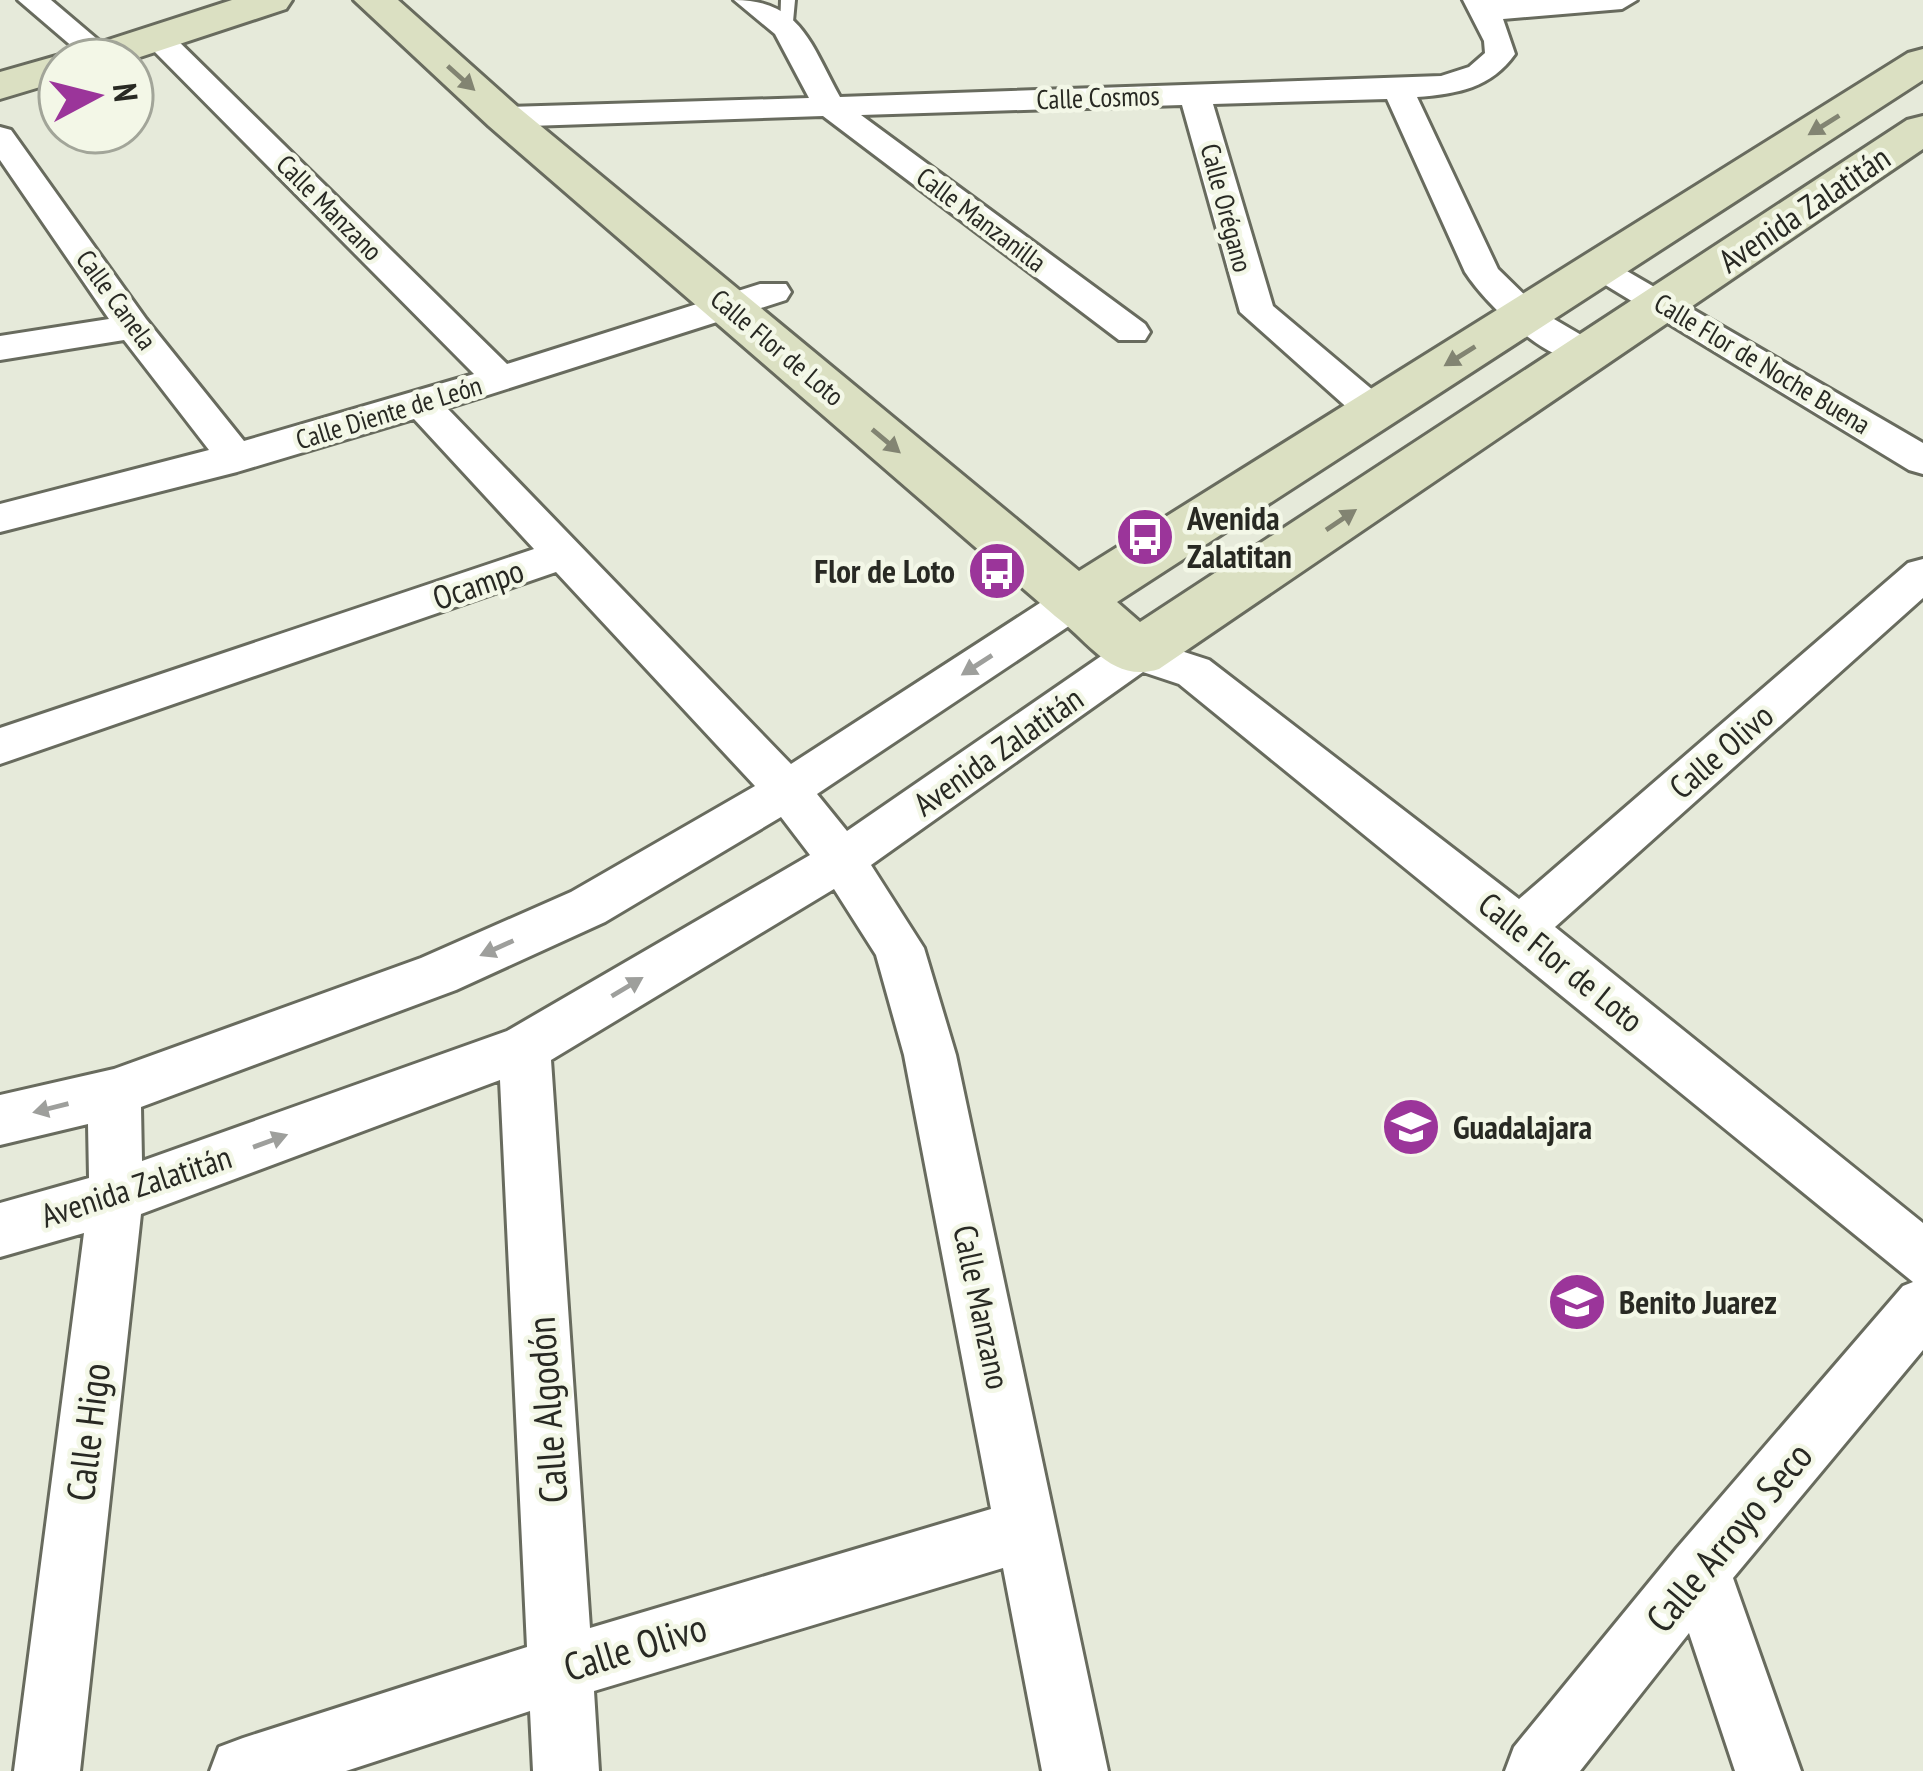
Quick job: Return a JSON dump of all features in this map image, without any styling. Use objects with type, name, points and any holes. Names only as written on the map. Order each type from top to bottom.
[{"type":"street","points":[[33,0],[72,36]]},
{"type":"street","points":[[158,38],[272,0]]},
{"type":"street","name":"Calle Flor de Loto","points":[[374,0],[504,117],[750,299],[1169,652],[1520,928],[1923,1258]]},
{"type":"street","name":"Calle Flor de Loto","points":[[435,0],[562,115],[750,299]]},
{"type":"street","points":[[749,0],[787,14],[830,107]]},
{"type":"street","name":"Calle Cosmos","points":[[504,117],[1398,89],[1456,83],[1480,77],[1500,54],[1499,41],[1482,6],[1622,0]]},
{"type":"street","name":"Calle Manzano","points":[[158,38],[500,379]]},
{"type":"street","name":"Avenida Zalatitán","points":[[0,1120],[114,1093],[460,964],[588,907],[787,790],[1923,62]]},
{"type":"street","points":[[0,86],[36,75]]},
{"type":"street","points":[[1398,89],[1482,272],[1521,318],[1587,354]]},
{"type":"street","name":"Calle Orégano","points":[[1195,95],[1258,312],[1374,411]]},
{"type":"street","name":"Calle Manzanilla","points":[[830,107],[1132,332]]},
{"type":"street","name":"Avenida Zalatitán","points":[[0,1230],[116,1197],[524,1048],[842,860],[1169,652],[1587,354],[1923,129]]},
{"type":"street","name":"Calle Canela","points":[[0,137],[133,327],[237,459]]},
{"type":"street","name":"Calle Flor de Noche Buena","points":[[1601,267],[1923,461]]},
{"type":"street","name":"Calle Diente de León","points":[[0,518],[237,459],[750,299]]},
{"type":"street","points":[[0,348],[133,327]]},
{"type":"street","points":[[421,404],[564,554]]},
{"type":"street","name":"Ocampo","points":[[0,746],[564,554],[787,790],[842,860]]},
{"type":"street","name":"Calle Olivo","points":[[1520,928],[1923,574]]},
{"type":"street","name":"Calle Manzano","points":[[842,860],[899,948],[930,1055],[1076,1771]]},
{"type":"street","name":"Calle Algodón","points":[[524,1048],[566,1771]]},
{"type":"street","name":"Calle Higo","points":[[47,1771],[116,1197],[114,1093]]},
{"type":"street","name":"Calle Arroyo Seco","points":[[1538,1771],[1699,1570],[1923,1306]]},
{"type":"street","name":"Calle Olivo","points":[[243,1771],[563,1668],[1028,1529]]},
{"type":"street","points":[[1699,1570],[1768,1771]]},
{"type":"place","name":"Avenida Zalatitan","points":[[1145,537]]},
{"type":"place","name":"Flor de Loto","points":[[997,571]]},
{"type":"place","name":"Guadalajara","points":[[1411,1127]]},
{"type":"place","name":"Benito Juarez","points":[[1577,1302]]}]
